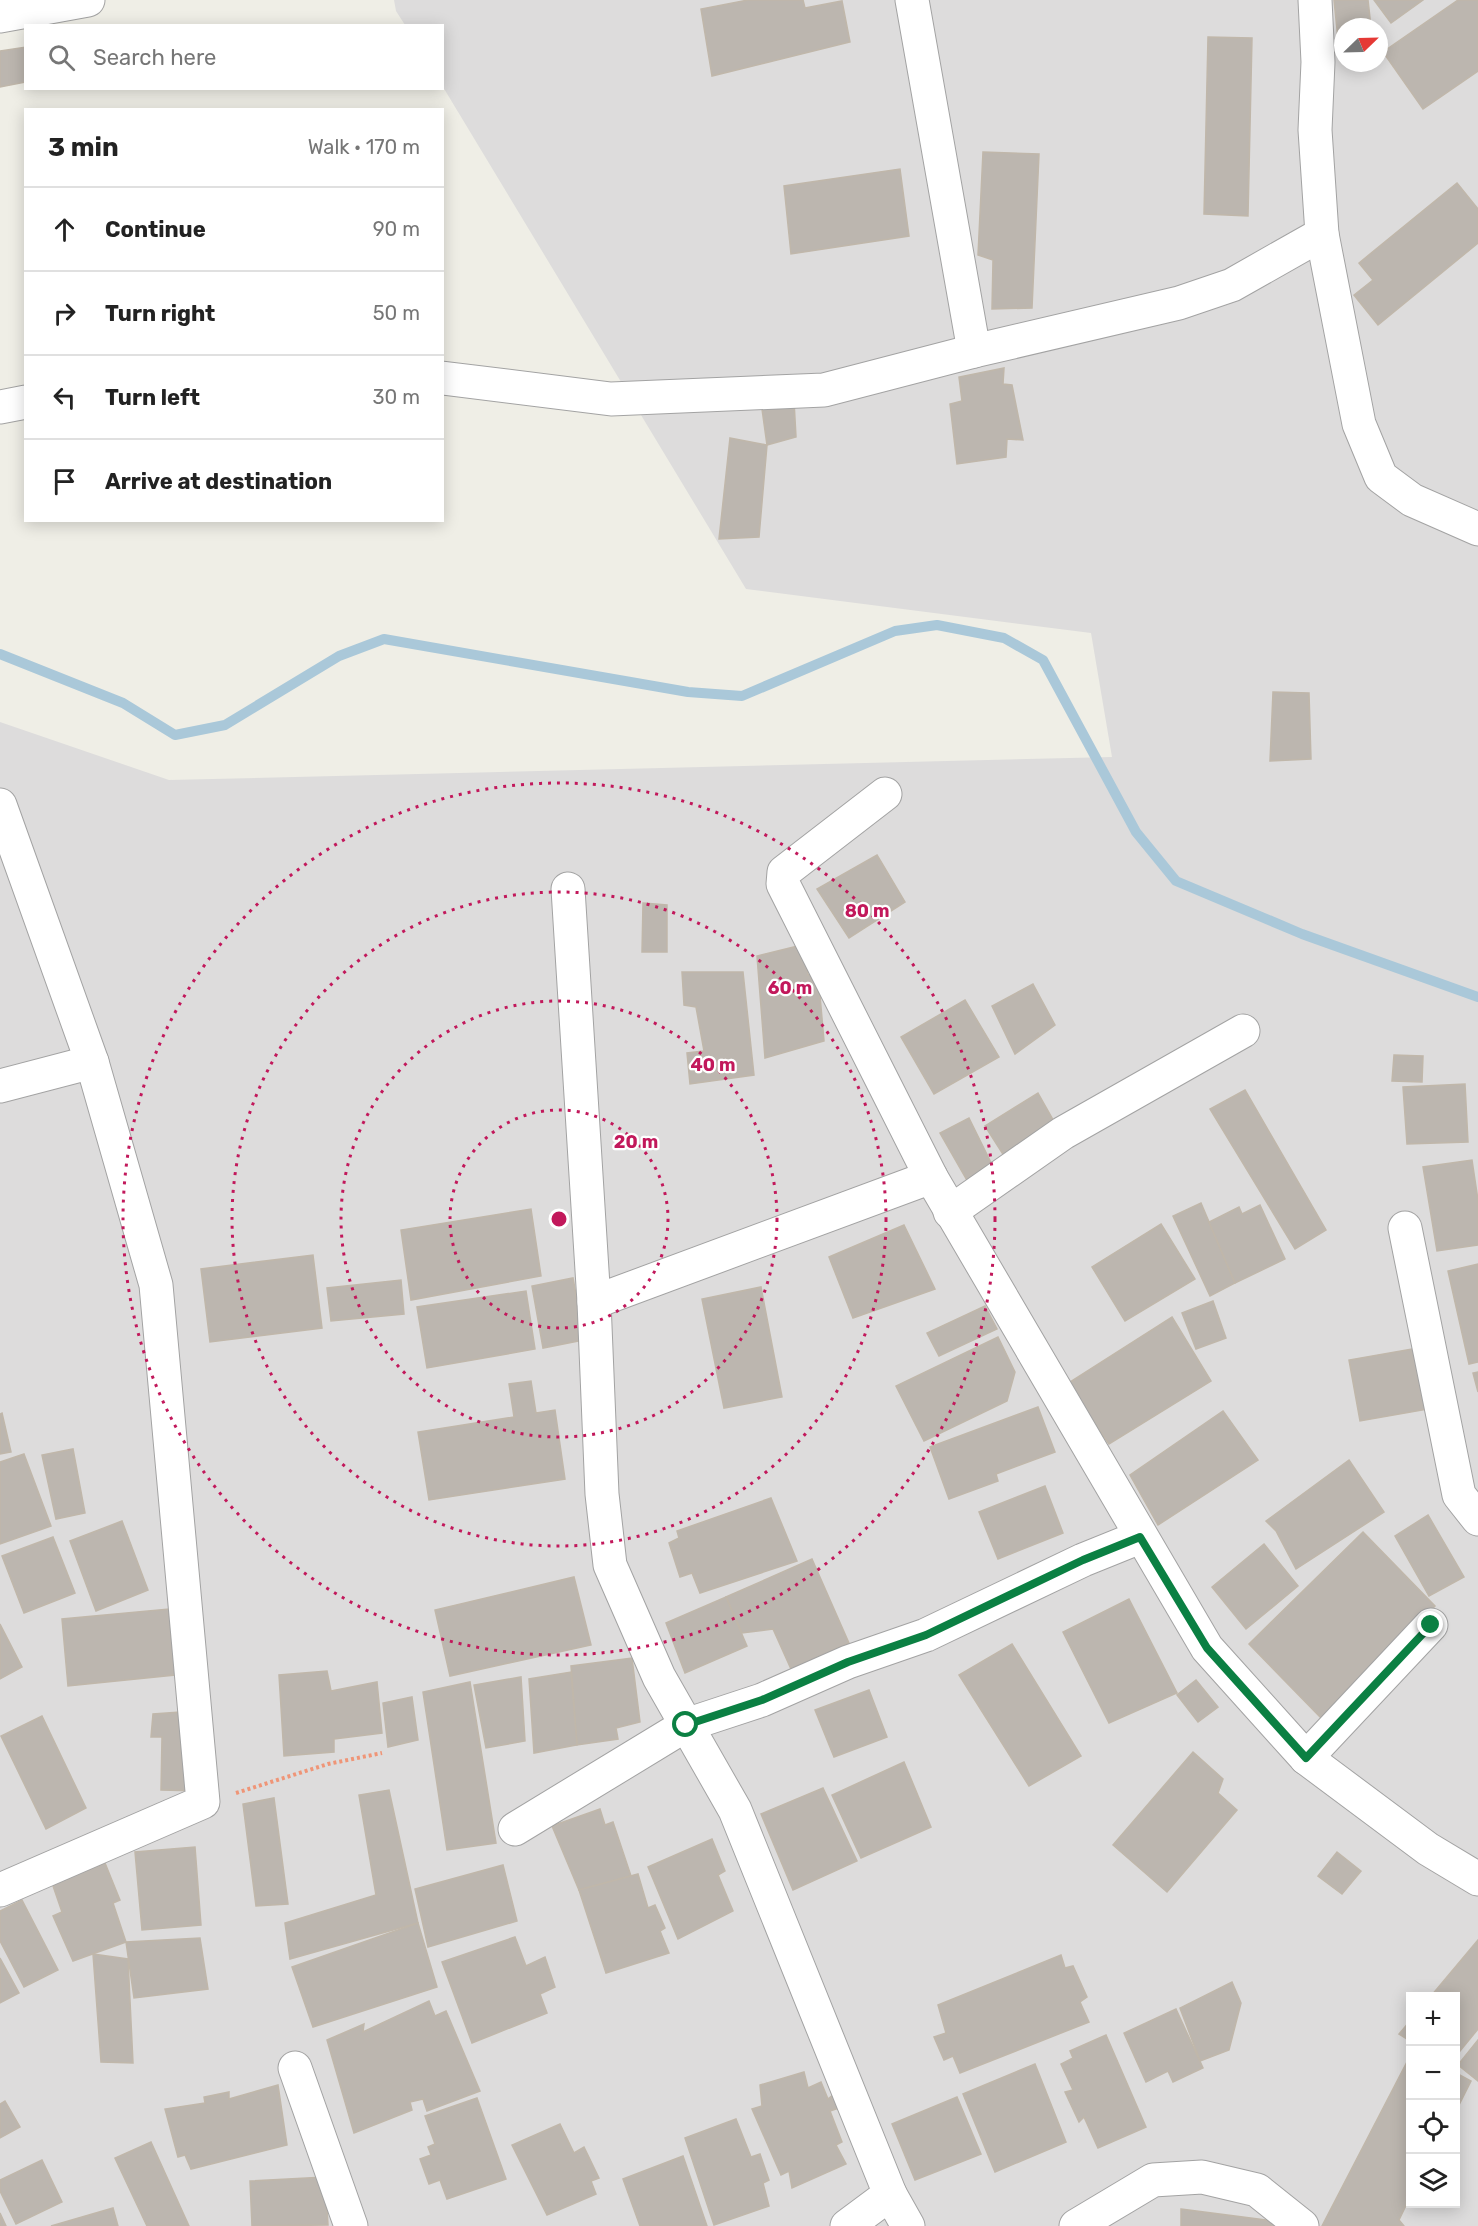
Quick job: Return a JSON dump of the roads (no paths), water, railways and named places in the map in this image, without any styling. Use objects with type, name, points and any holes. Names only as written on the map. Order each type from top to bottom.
[{"type":"street","points":[[0,16],[88,0]]},
{"type":"street","points":[[912,0],[974,351]]},
{"type":"street","points":[[1315,0],[1318,62],[1315,130],[1322,234],[1359,424],[1381,477],[1412,500],[1478,529]]},
{"type":"street","points":[[444,378],[611,399],[824,390],[974,351],[1179,303],[1232,285],[1322,234]]},
{"type":"street","points":[[0,407],[24,402]]},
{"type":"street","points":[[885,794],[784,872],[783,884],[950,1212],[1207,1648],[1306,1758],[1428,1849],[1478,1879]]},
{"type":"street","points":[[0,805],[92,1062],[156,1285],[203,1802],[0,1890]]},
{"type":"street","points":[[568,889],[594,1302],[602,1494],[610,1565],[659,1677],[735,1810],[890,2194],[908,2226]]},
{"type":"street","points":[[950,1212],[1064,1133],[1243,1031]]},
{"type":"street","points":[[0,1086],[92,1062]]},
{"type":"street","points":[[594,1302],[931,1177]]},
{"type":"street","points":[[1405,1228],[1459,1495],[1478,1519]]},
{"type":"street","points":[[515,1829],[686,1725],[762,1700],[848,1662],[926,1635],[1083,1560],[1140,1537]]},
{"type":"street","points":[[1306,1758],[1431,1625]]},
{"type":"street","points":[[295,2068],[351,2226]]},
{"type":"street","points":[[1076,2226],[1153,2180],[1202,2177],[1257,2190],[1302,2226]]},
{"type":"street","points":[[848,2226],[890,2194]]},
{"type":"waterway","points":[[0,654],[123,703],[175,735],[225,725],[339,656],[384,639],[688,692],[742,696],[895,631],[937,625],[1004,638],[1043,660],[1136,832],[1176,881],[1302,934],[1478,997]]}]
